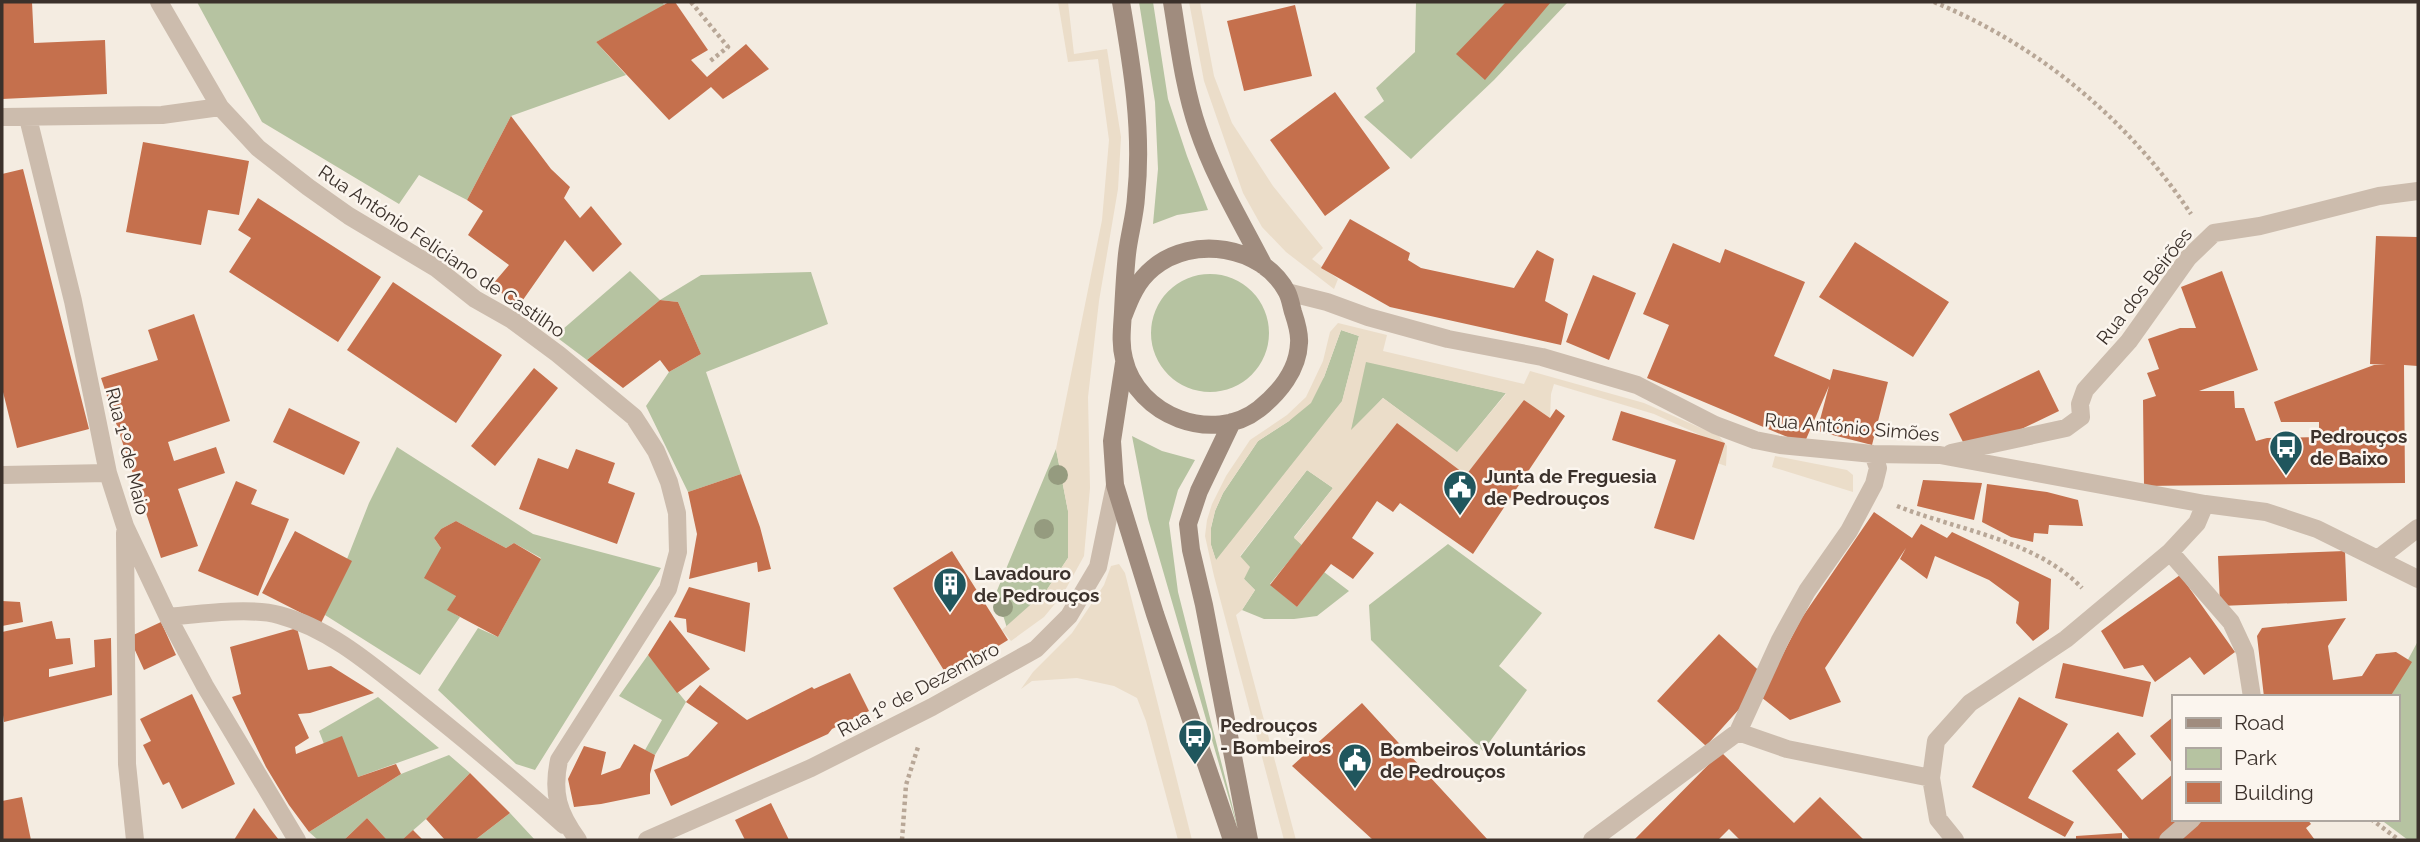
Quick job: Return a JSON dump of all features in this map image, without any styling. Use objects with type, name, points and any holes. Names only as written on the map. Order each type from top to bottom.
[{"type":"main road","points":[[1121,2],[1133,75],[1138,132],[1136,196],[1127,254],[1120,339],[1124,362],[1133,383],[1148,400],[1166,414],[1187,422],[1209,425],[1232,422],[1256,411],[1277,394],[1292,371],[1299,343],[1296,320],[1287,292],[1264,266],[1216,172],[1199,131],[1186,87],[1172,2]]},
{"type":"main road","points":[[1123,317],[1134,289],[1154,267],[1180,253],[1209,248],[1238,252],[1264,266]]},
{"type":"main road","points":[[1124,362],[1112,440],[1115,485],[1155,614],[1232,840]]},
{"type":"main road","points":[[1232,422],[1199,491],[1188,524],[1249,840]]},
{"type":"street","name":"Rua António Feliciano de Castilho","points":[[159,2],[220,107],[258,148],[349,216],[436,268],[475,299],[512,320],[558,354],[634,417],[656,452],[669,482],[677,513],[678,552],[668,589],[559,760],[555,781],[556,800],[575,836]]},
{"type":"street","points":[[2,117],[162,116],[220,107]]},
{"type":"street","name":"Rua 1º de Maio","points":[[28,118],[73,301],[108,473],[125,526],[168,617],[205,686],[297,840]]},
{"type":"street","name":"Rua dos Beirões","points":[[1940,455],[2066,428],[2076,422],[2081,417],[2080,404],[2085,390],[2129,341],[2188,258],[2206,239],[2221,231],[2260,226],[2379,196],[2418,191]]},
{"type":"street","name":"Rua António Simões","points":[[1287,292],[1435,335],[1542,357],[1637,385],[1715,425],[1755,440],[1873,454],[1940,455],[2205,504],[2266,512],[2318,529],[2418,579]]},
{"type":"street","points":[[1592,840],[1738,732],[1807,591],[1849,531],[1870,493],[1878,468],[1873,454]]},
{"type":"street","points":[[2,475],[108,473]]},
{"type":"street","name":"Rua 1º de Dezembro","points":[[647,840],[811,768],[932,707],[1036,649],[1069,616],[1098,567],[1115,485]]},
{"type":"street","points":[[1955,840],[1938,819],[1931,778],[1936,741],[1970,703],[2066,639],[2170,552],[2197,523],[2205,504]]},
{"type":"street","points":[[125,526],[127,764],[135,840]]},
{"type":"street","points":[[2379,558],[2418,528]]},
{"type":"street","points":[[2170,552],[2231,622],[2245,652],[2252,695]]},
{"type":"street","points":[[168,617],[233,612],[278,614],[312,628],[388,678],[502,769],[575,836]]},
{"type":"street","points":[[1738,732],[1787,749],[1931,778]]},
{"type":"street","points":[[2168,840],[2190,821]]},
{"type":"path","points":[[691,2],[728,47],[709,62]]},
{"type":"path","points":[[1934,2],[2009,38],[2078,87],[2150,160],[2187,207],[2206,239]]},
{"type":"path","points":[[1870,493],[1898,507],[1992,537],[2052,562],[2066,571],[2099,611]]},
{"type":"path","points":[[902,840],[906,785],[932,707]]},
{"type":"path","points":[[2374,821],[2399,840]]},
{"type":"green space","points":[[197,2],[662,2],[665,6],[596,42],[626,75],[511,116],[467,200],[419,175],[399,204],[262,122]]},
{"type":"green space","points":[[1139,2],[1153,2],[1168,99],[1208,210],[1177,215],[1153,224],[1158,169],[1155,102]]},
{"type":"green space","points":[[1416,2],[1568,2],[1494,80],[1411,159],[1364,117],[1384,101],[1376,88],[1415,52]]},
{"type":"green space","points":[[630,271],[660,300],[587,360],[555,336]]},
{"type":"green space","points":[[811,272],[828,324],[706,372],[741,474],[688,492],[646,406],[669,372],[701,354],[678,302],[660,300],[701,275]]},
{"type":"green space","points":[[1210,274],[1233,278],[1252,291],[1265,310],[1269,333],[1265,356],[1252,375],[1233,388],[1210,392],[1187,388],[1168,375],[1155,356],[1151,333],[1155,310],[1168,291],[1187,278]]},
{"type":"green space","points":[[1341,330],[1359,336],[1342,402],[1216,561],[1211,545],[1211,528],[1223,493],[1258,441],[1289,421],[1324,377]]},
{"type":"green space","points":[[1365,361],[1506,393],[1457,453],[1383,398],[1350,432]]},
{"type":"green space","points":[[1132,436],[1162,451],[1195,460],[1178,490],[1169,523],[1178,592],[1241,840],[1148,519]]},
{"type":"green space","points":[[397,447],[533,534],[661,568],[535,770],[516,764],[438,690],[478,628],[498,637],[541,558],[514,543],[506,548],[456,521],[441,529],[434,538],[441,548],[456,596],[448,610],[460,617],[420,675],[325,615],[369,503]]},
{"type":"green space","points":[[1056,449],[1068,511],[1068,558],[1046,591],[1007,628],[996,593]]},
{"type":"green space","points":[[1307,470],[1333,488],[1294,537],[1302,545],[1270,584],[1297,607],[1324,572],[1349,591],[1317,616],[1264,619],[1242,610],[1255,590],[1244,579],[1240,557]]},
{"type":"green space","points":[[1448,544],[1542,613],[1499,666],[1527,690],[1483,751],[1371,640],[1369,605]]},
{"type":"green space","points":[[2418,641],[2418,840],[2408,840],[2383,821],[2399,821],[2399,695],[2389,695]]},
{"type":"green space","points":[[648,655],[686,702],[655,755],[645,750],[662,720],[619,696]]},
{"type":"green space","points":[[378,697],[439,748],[358,777],[324,744],[319,731]]},
{"type":"green space","points":[[449,755],[470,773],[402,840],[387,840],[367,818],[344,840],[318,840],[309,832],[401,774]]},
{"type":"green space","points":[[510,813],[535,840],[475,840]]},
{"type":"shaded area","points":[[1058,2],[1068,2],[1074,54],[1107,49],[1121,137],[1118,189],[1099,301],[1088,397],[1090,488],[1084,556],[1063,594],[1044,617],[1011,641],[1002,630],[1046,591],[1068,558],[1068,511],[1056,449],[1102,220],[1109,140],[1098,59],[1068,62]]},
{"type":"shaded area","points":[[1189,2],[1200,2],[1214,76],[1232,123],[1273,186],[1323,248],[1312,259],[1338,279],[1334,289],[1286,252],[1262,227],[1243,193],[1204,81]]},
{"type":"shaded area","points":[[1338,323],[1387,335],[1383,351],[1524,384],[1530,371],[1644,403],[1719,436],[1727,446],[1726,466],[1717,463],[1711,440],[1654,414],[1554,384],[1550,418],[1524,401],[1466,475],[1397,423],[1302,545],[1294,538],[1333,488],[1307,470],[1240,556],[1250,567],[1244,579],[1255,590],[1236,615],[1296,840],[1284,840],[1205,536],[1212,504],[1226,476],[1250,440],[1287,415],[1306,397],[1323,361],[1330,332]],"holes":[[[1341,330],[1359,336],[1342,401],[1216,560],[1211,545],[1211,527],[1223,493],[1258,441],[1311,403],[1324,377]],[[1366,362],[1505,393],[1506,394],[1457,452],[1383,398],[1351,430]]]},
{"type":"shaded area","points":[[1775,456],[1847,470],[1853,475],[1853,492],[1772,467]]},
{"type":"shaded area","points":[[1119,564],[1125,573],[1192,840],[1178,840],[1146,721],[1137,698],[1114,686],[1077,678],[1032,681],[1021,689],[1033,672],[1072,633],[1104,585],[1111,566]]},
{"type":"building","points":[[2,2],[32,2],[34,43],[105,40],[107,94],[2,99]]},
{"type":"building","points":[[669,2],[675,2],[708,50],[691,60],[707,77],[746,44],[769,69],[723,99],[711,87],[669,120],[596,42]]},
{"type":"building","points":[[1506,2],[1551,2],[1485,80],[1456,54]]},
{"type":"building","points":[[1295,5],[1312,76],[1244,91],[1227,21]]},
{"type":"building","points":[[1335,92],[1390,168],[1325,216],[1270,140]]},
{"type":"building","points":[[511,116],[551,169],[570,187],[564,198],[580,218],[591,206],[622,244],[593,272],[565,240],[518,307],[492,285],[509,265],[468,235],[483,211],[467,200]]},
{"type":"building","points":[[143,142],[249,161],[239,215],[208,210],[201,245],[126,232]]},
{"type":"building","points":[[23,169],[89,429],[17,448],[2,388],[2,174]]},
{"type":"building","points":[[258,198],[381,277],[338,342],[229,272],[251,238],[238,230]]},
{"type":"building","points":[[1350,219],[1410,253],[1408,260],[1421,268],[1514,288],[1537,250],[1554,259],[1545,301],[1568,314],[1561,345],[1390,307],[1321,268]]},
{"type":"building","points":[[2376,236],[2418,237],[2418,366],[2404,365],[2405,483],[2144,486],[2143,400],[2156,396],[2147,373],[2159,369],[2148,339],[2180,328],[2196,328],[2181,287],[2222,271],[2258,370],[2199,391],[2234,391],[2235,408],[2244,408],[2256,441],[2267,438],[2319,437],[2319,422],[2281,422],[2274,402],[2374,365],[2386,365],[2370,364]]},
{"type":"building","points":[[1855,242],[1949,302],[1913,357],[1819,297]]},
{"type":"building","points":[[1673,243],[1720,263],[1725,249],[1805,282],[1774,356],[1830,380],[1833,369],[1888,382],[1872,445],[1817,431],[1829,386],[1804,444],[1647,378],[1669,325],[1643,314]]},
{"type":"building","points":[[1593,275],[1636,293],[1609,360],[1566,342]]},
{"type":"building","points":[[393,282],[502,355],[456,423],[347,350]]},
{"type":"building","points":[[660,300],[678,302],[701,354],[669,372],[660,360],[623,388],[587,360]]},
{"type":"building","points":[[194,314],[230,421],[168,442],[174,461],[216,447],[225,473],[178,489],[198,546],[161,558],[101,378],[158,360],[148,330]]},
{"type":"building","points":[[534,368],[558,388],[495,466],[471,446]]},
{"type":"building","points":[[2039,370],[2059,411],[1969,454],[1949,414]]},
{"type":"building","name":"Junta de Freguesia de Pedrouços","points":[[1524,400],[1550,418],[1556,409],[1565,416],[1473,554],[1400,503],[1393,512],[1377,501],[1352,538],[1374,553],[1353,579],[1331,564],[1297,607],[1270,585],[1397,423],[1466,475]]},
{"type":"building","points":[[289,408],[360,442],[344,475],[273,442]]},
{"type":"building","points":[[1621,411],[1725,443],[1694,540],[1654,528],[1676,460],[1612,440]]},
{"type":"building","points":[[576,449],[615,463],[608,483],[635,493],[617,544],[519,509],[538,458],[568,469]]},
{"type":"building","points":[[741,474],[760,527],[771,569],[758,572],[757,562],[689,579],[697,534],[688,492]]},
{"type":"building","points":[[1923,480],[1982,483],[1974,520],[1917,506]]},
{"type":"building","points":[[236,481],[257,490],[251,504],[289,519],[258,596],[198,571]]},
{"type":"building","points":[[1987,484],[2047,492],[2078,500],[2083,526],[2049,525],[2048,534],[2034,533],[2033,542],[2011,537],[1982,522]]},
{"type":"building","points":[[1874,512],[1912,538],[1921,524],[1947,538],[1952,532],[2051,579],[2049,629],[2033,641],[2016,623],[2019,602],[1989,580],[1935,556],[1927,579],[1900,559],[1906,548],[1825,668],[1841,702],[1790,720],[1761,697],[1801,619]]},
{"type":"building","points":[[456,521],[506,548],[514,543],[541,559],[498,637],[447,610],[456,596],[424,578],[441,548],[434,538],[441,529]]},
{"type":"building","points":[[295,531],[352,561],[321,623],[262,593]]},
{"type":"building","name":"Lavadouro de Pedrouços","points":[[952,551],[1008,640],[948,677],[893,588]]},
{"type":"building","points":[[2345,551],[2347,601],[2220,606],[2218,556]]},
{"type":"building","points":[[2180,575],[2235,652],[2204,675],[2190,657],[2155,682],[2143,665],[2124,669],[2101,631]]},
{"type":"building","points":[[689,587],[750,603],[745,652],[687,632],[686,619],[674,617]]},
{"type":"building","points":[[2,601],[20,602],[23,622],[2,626]]},
{"type":"building","points":[[2346,618],[2328,646],[2333,680],[2362,676],[2376,654],[2396,652],[2412,662],[2391,695],[2264,695],[2257,636],[2262,628]]},
{"type":"building","points":[[670,620],[710,669],[677,693],[648,655]]},
{"type":"building","points":[[52,621],[56,639],[70,638],[73,664],[49,669],[49,677],[95,667],[94,640],[111,638],[112,695],[4,722],[2,632]]},
{"type":"building","points":[[161,622],[176,655],[144,670],[129,637]]},
{"type":"building","points":[[297,628],[308,670],[331,666],[374,693],[310,713],[298,714],[309,738],[295,747],[296,754],[342,736],[358,777],[396,764],[401,774],[309,832],[266,767],[232,697],[241,694],[230,647]]},
{"type":"building","points":[[1719,634],[1767,678],[1706,746],[1657,701]]},
{"type":"building","points":[[2063,663],[2151,682],[2143,717],[2055,698]]},
{"type":"building","points":[[850,673],[869,711],[832,729],[828,734],[671,806],[654,770],[688,756],[718,723],[686,702],[700,685],[747,720],[812,687],[814,689]]},
{"type":"building","points":[[192,694],[235,784],[182,809],[169,782],[163,785],[143,745],[151,741],[140,719]]},
{"type":"building","points":[[2019,697],[2068,724],[2028,798],[2074,822],[2065,837],[1972,787]]},
{"type":"building","points":[[1362,703],[1488,840],[1373,840],[1292,766]]},
{"type":"building","points":[[2172,718],[2172,763],[2150,736]]},
{"type":"building","points":[[2118,732],[2136,754],[2117,770],[2142,800],[2172,775],[2172,821],[2184,821],[2160,840],[2130,840],[2072,771]]},
{"type":"building","points":[[634,744],[655,755],[650,774],[650,794],[574,807],[568,779],[584,746],[606,752],[601,775],[620,768]]},
{"type":"building","points":[[1721,752],[1794,823],[1820,797],[1864,840],[1740,840],[1729,829],[1718,840],[1634,840]]},
{"type":"building","points":[[470,773],[510,813],[475,840],[445,840],[426,819]]},
{"type":"building","points":[[22,797],[31,840],[2,840],[2,801]]},
{"type":"building","points":[[771,803],[789,840],[745,840],[735,820]]},
{"type":"building","points":[[254,808],[279,840],[234,840]]},
{"type":"building","points":[[367,818],[387,840],[344,840]]},
{"type":"building","points":[[2202,821],[2309,821],[2311,824],[2306,828],[2315,840],[2183,840],[2180,837]]},
{"type":"building","points":[[413,830],[423,840],[402,840]]},
{"type":"building","points":[[2122,833],[2122,840],[2076,840],[2076,836]]},
{"type":"place","name":"Pedrouços de Baixo","points":[[2286,477]]},
{"type":"place","name":"Junta de Freguesia de Pedrouços","points":[[1460,517]]},
{"type":"place","name":"Lavadouro de Pedrouços","points":[[950,614]]},
{"type":"place","name":"Pedrouços - Bombeiros","points":[[1195,766]]},
{"type":"place","name":"Bombeiros Voluntários de Pedrouços","points":[[1355,790]]}]
